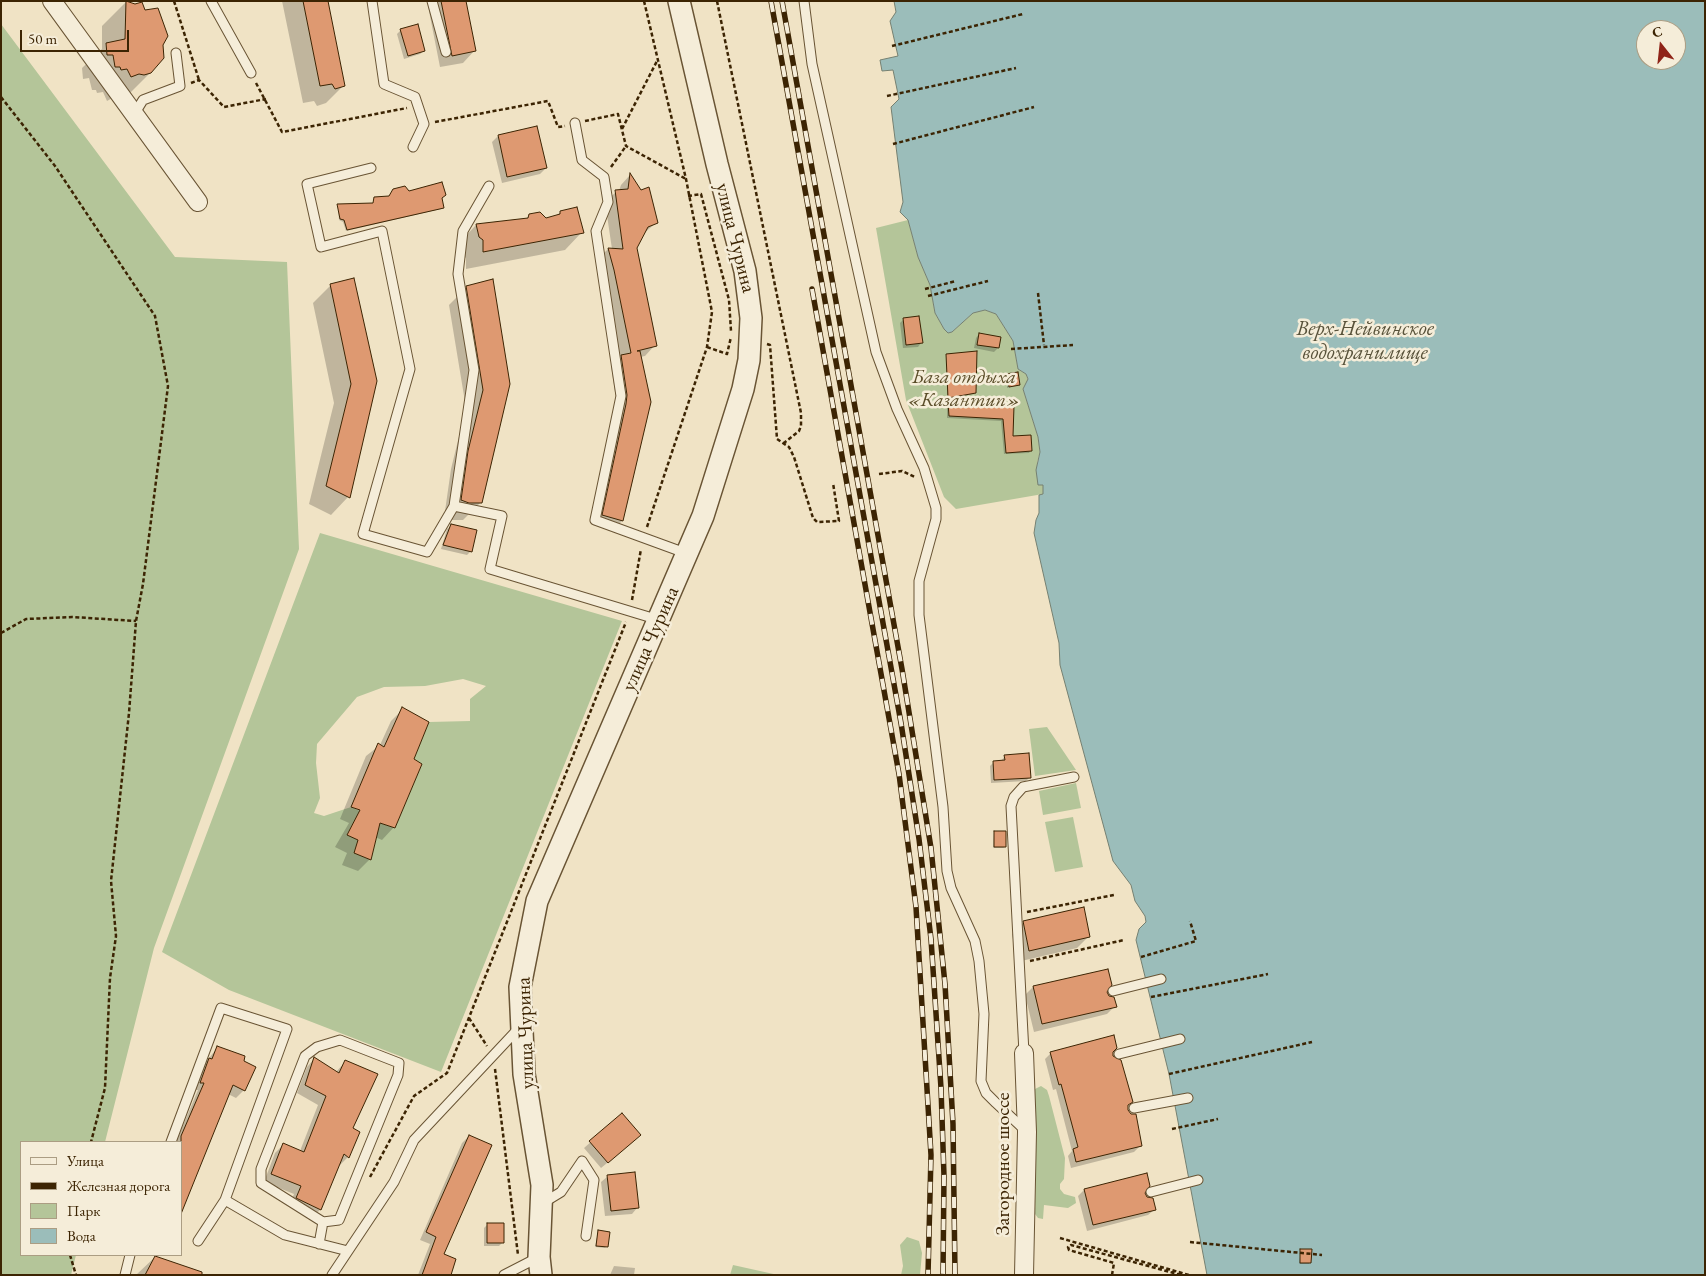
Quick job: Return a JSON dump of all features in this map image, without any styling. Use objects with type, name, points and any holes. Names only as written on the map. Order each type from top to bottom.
[{"type":"street","points":[[52,1],[198,202]]},
{"type":"street","name":"улица Чурина","points":[[540,1266],[542,1185],[524,1074],[520,987],[537,901],[688,554],[703,516],[743,389],[742,339],[750,295],[742,255],[717,164],[679,1]]},
{"type":"street","name":"Загородное шоссе","points":[[1024,1053],[1027,1132],[1024,1275]]},
{"type":"lane","points":[[211,1],[251,73]]},
{"type":"lane","points":[[372,1],[384,84],[415,97],[424,124],[413,147]]},
{"type":"lane","points":[[432,1],[446,52]]},
{"type":"lane","points":[[804,1],[812,64],[876,352],[897,409],[928,481],[936,508],[936,519],[919,581],[919,616],[944,807],[947,871],[951,888],[975,941],[979,961],[984,1014],[981,1082],[986,1093],[1027,1132]]},
{"type":"lane","points":[[135,113],[143,100],[180,86],[176,53]]},
{"type":"lane","points":[[575,123],[582,160],[604,177],[608,202],[596,231],[621,396],[595,520],[688,554]]},
{"type":"lane","points":[[371,168],[307,184],[321,247],[382,231],[410,369],[363,534],[427,552],[454,506],[474,370],[458,274],[462,231],[489,186]]},
{"type":"lane","points":[[454,506],[502,516],[490,569],[659,620]]},
{"type":"lane","points":[[1024,1053],[1011,806],[1018,790],[1029,785],[1074,777]]},
{"type":"lane","points":[[1113,990],[1161,980]]},
{"type":"lane","points":[[172,1141],[221,1008],[287,1030],[225,1200],[198,1241]]},
{"type":"lane","points":[[332,1275],[394,1182],[414,1140],[522,1025]]},
{"type":"lane","points":[[1119,1054],[1180,1039]]},
{"type":"lane","points":[[340,1040],[398,1063],[398,1075],[340,1220],[323,1222],[261,1183],[261,1169],[305,1056],[317,1047],[340,1040]]},
{"type":"lane","points":[[1134,1108],[1188,1098]]},
{"type":"lane","points":[[542,1203],[560,1192],[582,1160],[594,1180],[586,1236]]},
{"type":"lane","points":[[1151,1192],[1198,1180]]},
{"type":"lane","points":[[225,1200],[285,1235],[348,1251]]},
{"type":"lane","points":[[319,1244],[323,1222]]},
{"type":"lane","points":[[125,1275],[130,1256]]},
{"type":"lane","points":[[504,1275],[520,1267],[540,1266]]},
{"type":"path","points":[[174,1],[199,80],[224,107],[266,99]]},
{"type":"path","points":[[369,1180],[414,1096],[446,1073],[469,1018],[630,611],[644,537],[707,347],[712,312],[686,179],[644,1]]},
{"type":"path","points":[[717,1],[802,413],[798,431],[784,443]]},
{"type":"path","points":[[892,46],[1023,14]]},
{"type":"path","points":[[622,130],[658,59]]},
{"type":"path","points":[[887,96],[1016,68]]},
{"type":"path","points":[[251,73],[282,132],[418,106]]},
{"type":"path","points":[[180,86],[199,80]]},
{"type":"path","points":[[1,97],[55,166],[155,316],[168,386],[143,584],[136,622],[129,713],[111,882],[116,936],[110,978],[105,1088],[92,1141]]},
{"type":"path","points":[[424,124],[548,101],[558,127]]},
{"type":"path","points":[[893,144],[1034,107]]},
{"type":"path","points":[[592,120],[618,114],[626,146],[686,179]]},
{"type":"path","points":[[604,177],[626,146]]},
{"type":"path","points":[[688,196],[701,194],[729,300],[742,339]]},
{"type":"path","points":[[926,289],[956,281]]},
{"type":"path","points":[[928,296],[988,281]]},
{"type":"path","points":[[1038,293],[1044,345]]},
{"type":"path","points":[[707,347],[728,354],[742,339]]},
{"type":"path","points":[[742,339],[770,345],[777,416],[777,438],[789,447],[794,456],[813,518],[817,522],[839,521],[833,483]]},
{"type":"path","points":[[1011,349],[1044,345],[1073,345]]},
{"type":"path","points":[[878,474],[902,471],[928,481]]},
{"type":"path","points":[[1,633],[26,619],[72,617],[136,622]]},
{"type":"path","points":[[1016,915],[1114,895]]},
{"type":"path","points":[[1141,957],[1196,941],[1190,921]]},
{"type":"path","points":[[1018,964],[1124,940]]},
{"type":"path","points":[[1152,997],[1268,974]]},
{"type":"path","points":[[469,1018],[493,1056],[520,1267]]},
{"type":"path","points":[[1169,1074],[1312,1042]]},
{"type":"path","points":[[1172,1129],[1218,1119]]},
{"type":"path","points":[[1060,1238],[1189,1275]]},
{"type":"path","points":[[1190,1242],[1322,1255]]},
{"type":"path","points":[[1112,1275],[1114,1263],[1069,1250],[1068,1246],[1181,1275]]},
{"type":"path","points":[[70,1256],[76,1275]]},
{"type":"green space","points":[[1,24],[175,257],[287,262],[299,549],[154,948],[105,1141],[20,1141],[20,1256],[76,1256],[71,1275],[1,1275]]},
{"type":"green space","name":"База отдыха «Казантип»","points":[[908,220],[918,257],[930,285],[935,313],[944,329],[948,333],[952,332],[973,313],[985,310],[996,314],[1013,341],[1018,369],[1026,374],[1028,380],[1023,389],[1038,437],[1040,452],[1037,463],[1043,485],[1043,494],[956,509],[944,497],[906,400],[876,228]]},
{"type":"green space","points":[[320,533],[622,621],[441,1072],[229,990],[162,952]],"holes":[[[463,679],[486,686],[470,699],[470,721],[429,722],[414,759],[422,764],[395,828],[380,823],[371,860],[354,853],[358,840],[347,834],[360,811],[351,807],[324,816],[314,813],[320,798],[316,763],[317,744],[357,697],[384,687],[425,686]]]},
{"type":"green space","points":[[1047,727],[1076,770],[1035,776],[1029,729]]},
{"type":"green space","points":[[1076,783],[1081,808],[1043,815],[1039,791]]},
{"type":"green space","points":[[1073,817],[1083,867],[1055,872],[1045,822]]},
{"type":"green space","points":[[1041,1086],[1047,1090],[1049,1096],[1065,1158],[1064,1179],[1060,1184],[1060,1189],[1064,1194],[1075,1197],[1076,1203],[1068,1208],[1044,1205],[1043,1219],[1038,1218],[1035,1214],[1036,1131],[1033,1099],[1033,1090]]},
{"type":"green space","points":[[907,1237],[919,1241],[922,1253],[920,1275],[901,1275],[903,1266],[900,1245]]},
{"type":"green space","points":[[733,1265],[778,1275],[730,1275]]},
{"type":"water","name":"Верх-Нейвинское водохранилище","points":[[894,1],[1705,1],[1705,1275],[1207,1275],[1169,1074],[1136,940],[1139,929],[1146,922],[1145,916],[1135,901],[1131,885],[1113,861],[1060,665],[1059,643],[1034,533],[1039,513],[1039,495],[1043,494],[1043,485],[1038,485],[1036,470],[1040,452],[1038,437],[1023,389],[1028,379],[1026,374],[1018,369],[1013,341],[996,314],[985,310],[973,313],[952,332],[948,333],[935,313],[930,285],[918,257],[908,220],[900,212],[903,202],[891,107],[899,99],[893,70],[882,71],[880,60],[898,56],[890,21],[896,12]]},
{"type":"building","points":[[126,1],[135,4],[142,2],[145,10],[158,8],[168,36],[163,45],[164,58],[151,73],[131,77],[127,69],[121,70],[120,67],[115,67],[113,55],[107,55],[106,43],[125,39]]},
{"type":"building","points":[[303,1],[328,1],[345,86],[335,89],[332,84],[320,86]]},
{"type":"building","points":[[441,1],[466,1],[476,51],[452,56]]},
{"type":"building","points":[[418,24],[425,51],[408,56],[400,29]]},
{"type":"building","points":[[537,126],[547,168],[507,177],[498,135]]},
{"type":"building","points":[[630,173],[641,190],[649,187],[658,223],[648,227],[637,248],[657,346],[637,351],[640,351],[651,402],[623,521],[602,515],[626,404],[627,395],[621,355],[631,353],[608,248],[623,249],[615,190],[628,189]]},
{"type":"building","points":[[442,182],[446,195],[442,198],[444,208],[347,230],[344,220],[340,219],[337,204],[373,203],[374,197],[389,196],[393,189],[405,186],[409,191]]},
{"type":"building","points":[[577,207],[584,233],[483,252],[483,240],[479,237],[476,224],[528,218],[529,214],[540,212],[546,218],[560,214],[560,211]]},
{"type":"building","points":[[354,278],[377,381],[350,498],[326,486],[351,384],[330,284]]},
{"type":"building","points":[[493,279],[510,384],[482,503],[469,503],[461,500],[468,451],[483,390],[466,286]]},
{"type":"building","points":[[919,316],[923,343],[906,345],[903,318]]},
{"type":"building","points":[[979,333],[1001,337],[999,348],[977,345]]},
{"type":"building","points":[[977,351],[976,393],[948,398],[946,354]]},
{"type":"building","points":[[1018,372],[1020,385],[1009,387],[1006,374]]},
{"type":"building","points":[[948,403],[1014,406],[1013,436],[1031,435],[1032,451],[1006,453],[1003,419],[949,416]]},
{"type":"building","points":[[451,524],[477,530],[472,552],[443,545]]},
{"type":"building","points":[[402,707],[429,722],[414,759],[422,764],[395,828],[380,823],[371,860],[354,853],[358,840],[347,835],[360,810],[351,807],[378,743],[384,747]]},
{"type":"building","points":[[1029,753],[1031,778],[994,780],[993,761],[1005,760],[1004,755]]},
{"type":"building","points":[[994,831],[1006,831],[1006,847],[994,847]]},
{"type":"building","points":[[1084,907],[1090,937],[1029,951],[1023,921]]},
{"type":"building","points":[[1108,969],[1112,985],[1107,992],[1109,996],[1114,997],[1117,1007],[1042,1024],[1033,986]]},
{"type":"building","points":[[1114,1035],[1117,1048],[1113,1052],[1113,1056],[1121,1060],[1133,1102],[1128,1105],[1128,1110],[1131,1114],[1136,1114],[1142,1146],[1076,1162],[1073,1149],[1078,1147],[1061,1084],[1059,1085],[1050,1052]]},
{"type":"building","points":[[217,1046],[245,1056],[244,1061],[256,1067],[245,1091],[233,1085],[182,1212],[181,1136],[204,1083],[200,1083],[209,1058],[212,1059]]},
{"type":"building","points":[[314,1057],[339,1073],[345,1060],[378,1074],[353,1128],[360,1132],[349,1158],[344,1154],[321,1210],[296,1198],[301,1186],[271,1174],[283,1143],[304,1152],[326,1096],[305,1085]]},
{"type":"building","points":[[622,1113],[641,1135],[608,1163],[589,1141]]},
{"type":"building","points":[[469,1135],[492,1145],[444,1254],[456,1259],[451,1275],[422,1275],[436,1237],[426,1232]]},
{"type":"building","points":[[635,1172],[639,1208],[611,1211],[607,1175]]},
{"type":"building","points":[[1147,1173],[1150,1186],[1145,1193],[1147,1197],[1153,1198],[1156,1210],[1093,1225],[1084,1189]]},
{"type":"building","points":[[487,1223],[504,1223],[504,1243],[487,1243]]},
{"type":"building","points":[[598,1230],[610,1232],[608,1247],[596,1246]]},
{"type":"building","points":[[1300,1249],[1312,1249],[1311,1263],[1300,1263]]},
{"type":"building","points":[[155,1256],[202,1272],[202,1275],[145,1275]]},
{"type":"railway","points":[[771,1],[901,723],[919,839],[931,939],[941,1088],[944,1176],[943,1275]]},
{"type":"railway","points":[[782,1],[902,669],[931,848],[945,984],[953,1124],[955,1275]]},
{"type":"railway","points":[[812,289],[899,774],[916,907],[931,1155],[928,1275]]}]
